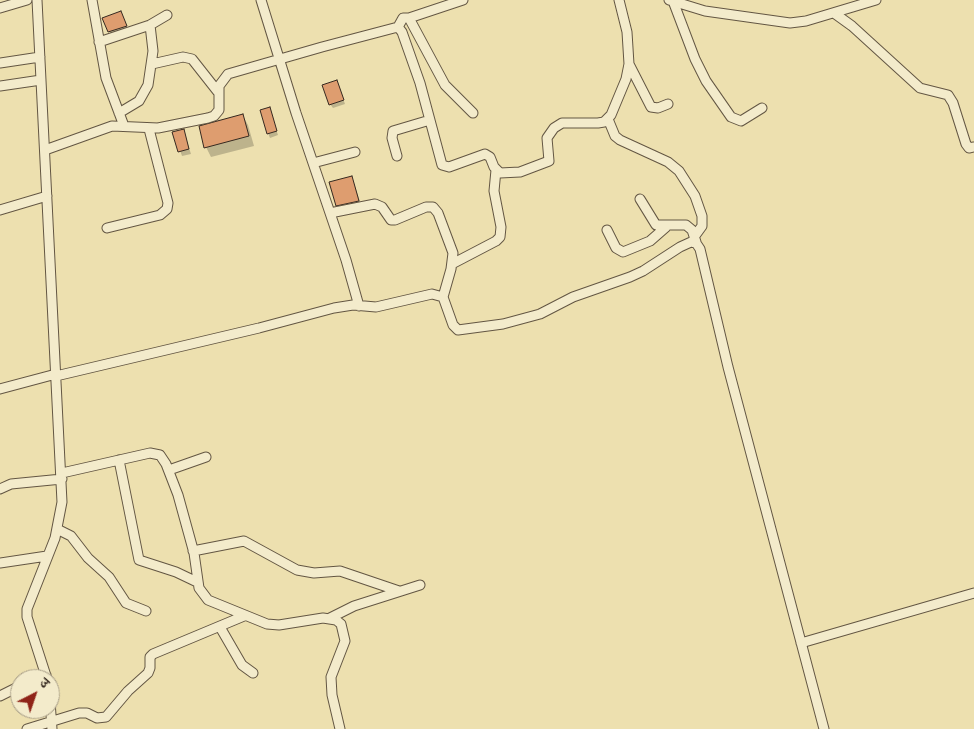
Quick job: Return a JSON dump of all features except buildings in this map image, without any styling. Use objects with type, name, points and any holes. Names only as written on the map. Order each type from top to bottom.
[{"type":"street","points":[[0,8],[27,0]]},
{"type":"street","points":[[37,0],[62,476],[62,502],[57,529],[26,609],[44,669]]},
{"type":"street","points":[[261,0],[359,306]]},
{"type":"street","points":[[45,150],[104,128],[124,126],[150,129],[214,116],[219,110],[218,92],[221,81],[228,74],[398,27],[403,18],[409,18],[463,0]]},
{"type":"street","points":[[330,213],[375,204],[382,207],[391,220],[395,220],[426,207],[433,208],[453,253],[452,264],[442,297],[453,325],[458,330],[503,324],[540,314],[573,297],[643,271],[680,247],[695,240],[702,226],[702,216],[695,196],[679,171],[668,162],[614,136],[608,119],[626,79],[629,64],[627,32],[619,0]]},
{"type":"street","points":[[671,0],[692,3],[705,11],[790,23],[834,13],[876,0]]},
{"type":"street","points":[[671,0],[706,81],[731,117],[741,121],[762,108]]},
{"type":"street","points":[[94,1],[98,42],[106,78],[124,126]]},
{"type":"street","points":[[834,13],[852,26],[920,88],[948,95],[953,102],[966,144],[969,148],[974,147]]},
{"type":"street","points":[[98,42],[150,25],[167,15]]},
{"type":"street","points":[[409,18],[434,68],[445,85],[473,113]]},
{"type":"street","points":[[119,113],[133,106],[142,97],[148,85],[153,44],[150,25]]},
{"type":"street","points":[[398,27],[402,32],[420,83],[442,165],[448,167],[485,154],[490,157],[496,170],[494,191],[501,227],[500,237],[496,241],[452,264]]},
{"type":"street","points":[[0,63],[40,56]]},
{"type":"street","points":[[152,64],[183,56],[192,58],[218,92]]},
{"type":"street","points":[[629,64],[651,106],[658,108],[668,104]]},
{"type":"street","points":[[0,86],[41,80]]},
{"type":"street","points":[[496,170],[512,173],[547,163],[550,155],[546,142],[547,138],[554,128],[562,123],[598,123],[608,119]]},
{"type":"street","points":[[397,156],[392,138],[393,131],[430,120]]},
{"type":"street","points":[[107,228],[160,215],[167,209],[168,203],[150,129]]},
{"type":"street","points":[[313,163],[355,152]]},
{"type":"street","points":[[0,210],[47,196]]},
{"type":"street","points":[[640,198],[656,225],[666,227],[686,225],[700,249],[728,367],[824,729]]},
{"type":"street","points":[[607,230],[616,248],[623,252],[655,239],[666,227]]},
{"type":"street","points":[[0,389],[259,328],[334,308],[376,307],[432,294],[442,297]]},
{"type":"street","points":[[0,487],[62,476],[119,460],[156,453],[164,458],[178,495],[193,551],[197,582],[208,600],[244,616],[279,626],[330,618],[354,606],[420,585]]},
{"type":"street","points":[[169,470],[206,458]]},
{"type":"street","points":[[119,460],[139,560],[176,572],[197,582]]},
{"type":"street","points":[[57,529],[71,536],[88,558],[109,577],[126,603],[146,611]]},
{"type":"street","points":[[193,551],[244,541],[298,570],[314,573],[340,571],[399,591]]},
{"type":"street","points":[[0,563],[47,556]]},
{"type":"street","points":[[801,643],[974,593]]},
{"type":"street","points":[[28,729],[51,725],[79,712],[98,718],[106,717],[128,691],[148,673],[151,655],[244,616]]},
{"type":"street","points":[[330,618],[341,624],[345,641],[331,677],[332,695],[340,729]]},
{"type":"street","points":[[220,627],[242,665],[253,673]]}]
